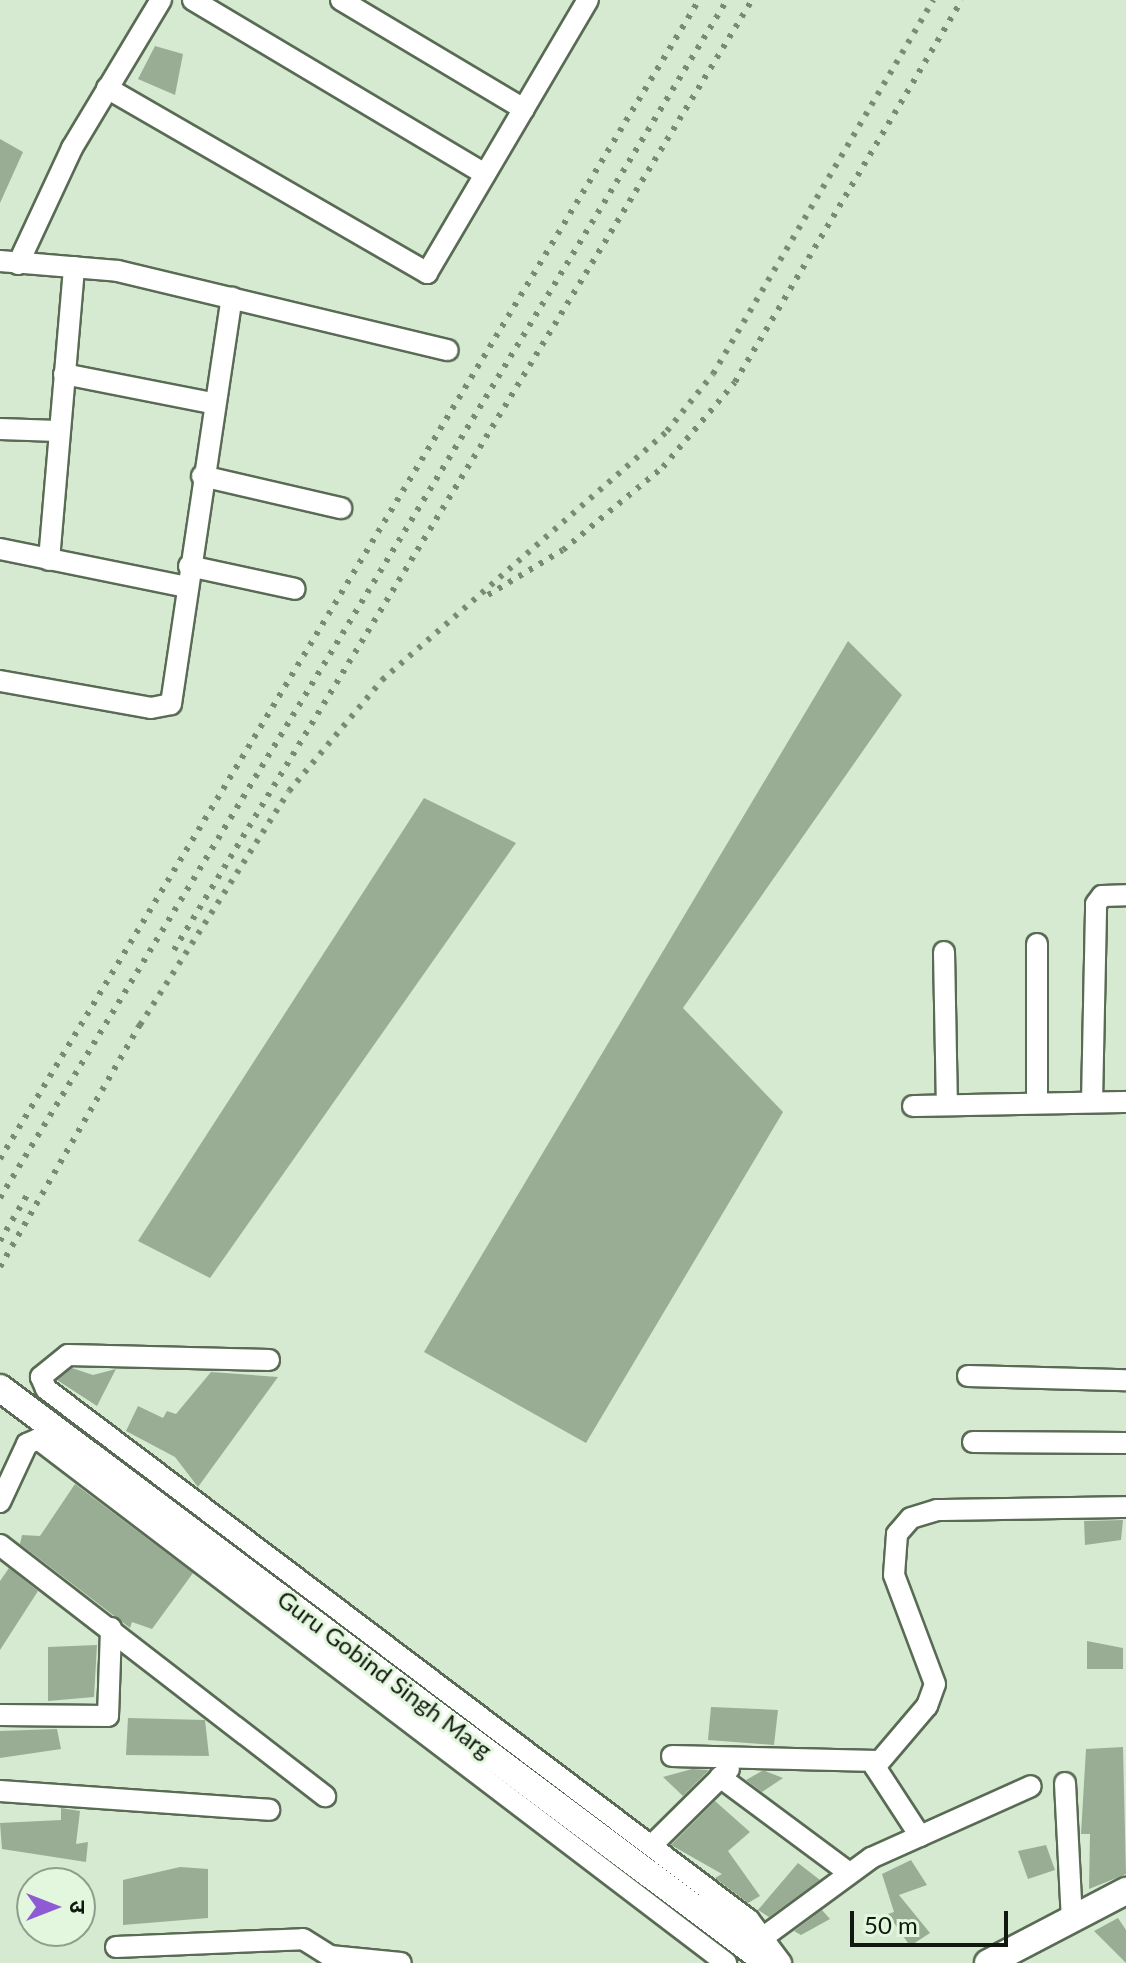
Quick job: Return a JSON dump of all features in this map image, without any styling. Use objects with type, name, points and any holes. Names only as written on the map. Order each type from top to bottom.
[{"type":"street","points":[[161,0],[107,88],[9,262],[74,267],[232,298],[448,350]]},
{"type":"street","points":[[193,0],[485,174]]},
{"type":"street","points":[[341,0],[524,109]]},
{"type":"street","points":[[107,88],[423,273],[588,0]]},
{"type":"street","points":[[49,560],[74,267]]},
{"type":"street","points":[[0,681],[168,707],[212,403],[232,298]]},
{"type":"street","points":[[64,374],[212,403]]},
{"type":"street","points":[[0,429],[58,431]]},
{"type":"street","points":[[202,476],[341,508]]},
{"type":"street","points":[[0,549],[186,587]]},
{"type":"street","points":[[189,566],[295,589]]},
{"type":"street","points":[[1092,1102],[1096,904],[1102,896],[1126,895]]},
{"type":"street","points":[[1037,944],[1037,1103]]},
{"type":"street","points":[[944,952],[947,1105]]},
{"type":"street","points":[[913,1106],[1126,1102]]},
{"type":"street","points":[[269,1360],[68,1355],[41,1377],[46,1389],[652,1845],[761,1949],[781,1963]]},
{"type":"street","points":[[968,1376],[1126,1380]]},
{"type":"street","name":"Guru Gobind Singh Marg","points":[[0,1388],[761,1949]]},
{"type":"street","points":[[0,1502],[27,1444],[38,1439],[726,1963]]},
{"type":"street","points":[[973,1442],[1126,1443]]},
{"type":"street","points":[[672,1756],[877,1761],[927,1706],[935,1684],[894,1575],[892,1545],[903,1525],[937,1510],[1126,1507]]},
{"type":"street","points":[[0,1545],[325,1796]]},
{"type":"street","points":[[0,1715],[108,1716],[111,1628]]},
{"type":"street","points":[[652,1845],[739,1758]]},
{"type":"street","points":[[877,1761],[880,1782],[920,1836]]},
{"type":"street","points":[[720,1777],[848,1872]]},
{"type":"street","points":[[1065,1783],[1072,1919]]},
{"type":"street","points":[[761,1949],[848,1872],[1031,1786]]},
{"type":"street","points":[[0,1791],[269,1810]]},
{"type":"street","points":[[988,1963],[1124,1896]]},
{"type":"street","points":[[116,1947],[186,1954],[303,1939],[324,1957],[401,1963]]},
{"type":"building","points":[[155,46],[183,54],[175,95],[138,79]]},
{"type":"building","points":[[0,139],[23,152],[0,203]]},
{"type":"building","points":[[848,641],[902,695],[683,1008],[783,1112],[586,1443],[424,1352]]},
{"type":"building","points":[[424,798],[516,843],[210,1278],[138,1241]]},
{"type":"building","points":[[72,1368],[93,1375],[116,1369],[97,1406],[57,1380]]},
{"type":"building","points":[[211,1372],[278,1377],[198,1487],[175,1457],[126,1431],[138,1406],[163,1418],[167,1411],[176,1414]]},
{"type":"building","points":[[75,1484],[193,1573],[152,1629],[132,1622],[130,1628],[20,1544],[22,1535],[40,1536]]},
{"type":"building","points":[[1123,1520],[1121,1540],[1085,1545],[1084,1521]]},
{"type":"building","points":[[9,1568],[38,1591],[0,1650],[0,1581]]},
{"type":"building","points":[[1087,1641],[1123,1648],[1123,1669],[1087,1669]]},
{"type":"building","points":[[97,1645],[94,1697],[48,1701],[48,1647]]},
{"type":"building","points":[[711,1707],[778,1710],[774,1745],[708,1740]]},
{"type":"building","points":[[128,1718],[205,1720],[209,1756],[126,1755]]},
{"type":"building","points":[[57,1729],[61,1749],[0,1758],[0,1731]]},
{"type":"building","points":[[1123,1747],[1126,1874],[1089,1889],[1090,1834],[1081,1834],[1086,1749]]},
{"type":"building","points":[[692,1769],[709,1770],[683,1796],[663,1777]]},
{"type":"building","points":[[762,1771],[783,1778],[762,1792],[746,1780]]},
{"type":"building","points":[[715,1801],[750,1832],[728,1851],[760,1896],[748,1903],[715,1878],[722,1874],[671,1845]]},
{"type":"building","points":[[61,1808],[80,1811],[76,1844],[88,1842],[86,1862],[2,1849],[0,1823],[61,1820]]},
{"type":"building","points":[[1046,1845],[1055,1870],[1028,1879],[1018,1851]]},
{"type":"building","points":[[911,1860],[927,1885],[899,1895],[930,1933],[910,1946],[888,1914],[894,1912],[882,1874]]},
{"type":"building","points":[[798,1863],[820,1880],[769,1917],[758,1910]]},
{"type":"building","points":[[180,1867],[208,1869],[208,1918],[123,1925],[123,1880]]},
{"type":"building","points":[[822,1910],[830,1919],[801,1935],[794,1931]]},
{"type":"building","points":[[1118,1918],[1126,1930],[1126,1963],[1094,1931]]},
{"type":"railway","points":[[0,1159],[699,0]]},
{"type":"railway","points":[[0,1198],[727,0]]},
{"type":"railway","points":[[174,950],[752,0]]},
{"type":"railway","points":[[0,1267],[140,1025],[289,791],[382,680],[667,431],[713,374],[933,0]]},
{"type":"railway","points":[[488,595],[563,550],[663,467],[735,382],[962,0]]},
{"type":"railway","points":[[0,1241],[30,1190]]}]
